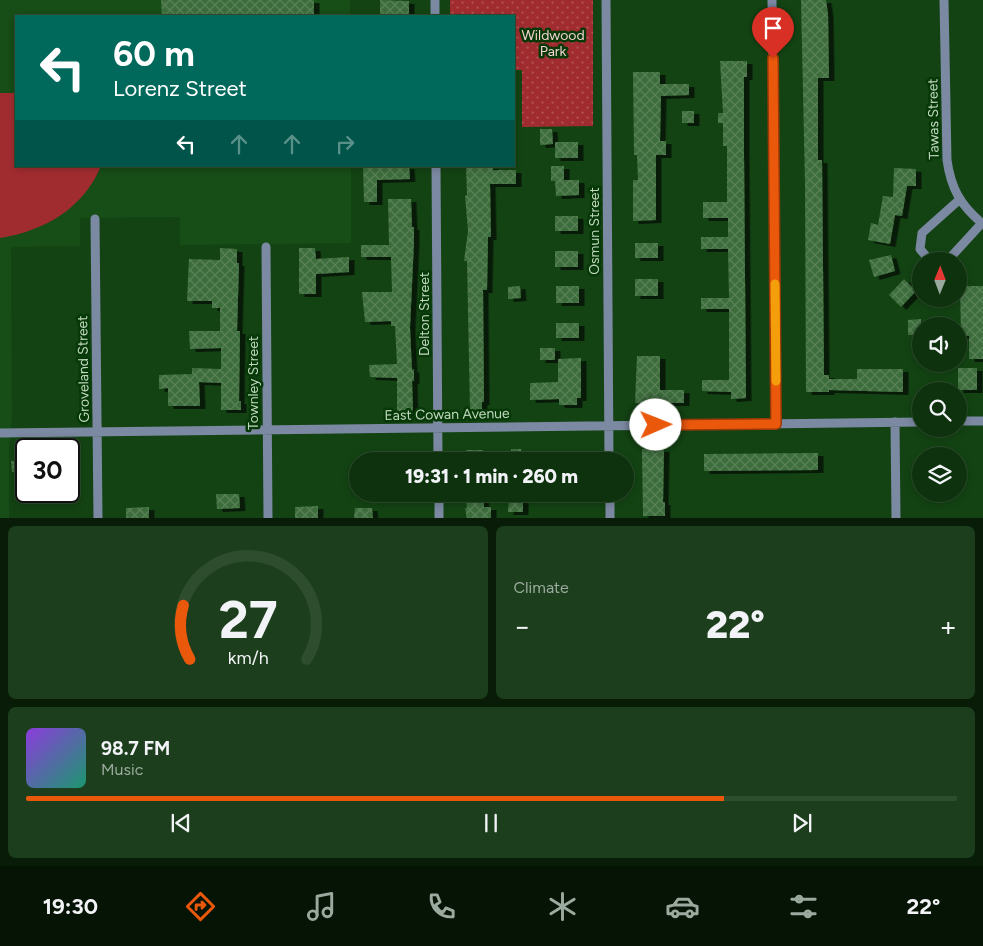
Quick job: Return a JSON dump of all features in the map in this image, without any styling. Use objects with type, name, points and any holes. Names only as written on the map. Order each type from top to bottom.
[{"type":"street","points":[[435,0],[435,15]]},
{"type":"street","name":"Osmun Street","points":[[606,0],[610,452]]},
{"type":"street","points":[[772,0],[776,424]]},
{"type":"street","name":"Tawas Street","points":[[944,0],[947,160],[950,178],[959,200],[982,224]]},
{"type":"street","name":"Delton Street","points":[[436,167],[438,452]]},
{"type":"street","points":[[922,252],[920,249],[922,233],[959,200]]},
{"type":"street","name":"Groveland Street","points":[[95,219],[98,518]]},
{"type":"street","points":[[955,252],[982,224]]},
{"type":"street","name":"Townley Street","points":[[266,247],[268,518]]},
{"type":"street","points":[[967,421],[983,421]]},
{"type":"street","points":[[896,518],[895,422],[912,422]]},
{"type":"street","name":"East Cowan Avenue","points":[[0,433],[895,422]]},
{"type":"street","points":[[439,502],[439,518]]},
{"type":"street","points":[[610,502],[610,518]]},
{"type":"shaded area","points":[[0,0],[350,0],[350,15],[15,15],[15,167],[351,167],[351,243],[180,245],[180,217],[80,218],[80,246],[11,247],[12,418],[9,447],[9,518],[0,518]]},
{"type":"green space","name":"Wildwood Park","points":[[450,0],[593,0],[593,126],[522,127],[522,70],[515,70],[515,15],[450,15]]},
{"type":"green space","points":[[0,93],[15,93],[15,167],[100,167],[84,194],[60,216],[32,230],[0,238]]},
{"type":"building","points":[[161,0],[314,0],[314,15],[162,15]]},
{"type":"building","points":[[380,0],[409,1],[409,15],[380,15]]},
{"type":"building","points":[[801,0],[826,0],[828,14],[829,78],[818,78],[818,160],[822,160],[824,375],[829,375],[829,379],[857,379],[857,369],[903,369],[903,392],[829,390],[829,392],[806,392],[805,184]]},
{"type":"building","points":[[720,61],[747,61],[747,77],[744,77],[746,398],[731,399],[731,392],[702,391],[702,380],[729,380],[729,309],[701,309],[701,298],[729,298],[728,249],[701,249],[701,237],[728,237],[728,218],[703,218],[703,202],[727,202],[727,146],[723,146],[723,123],[718,123],[718,113],[723,113]]},
{"type":"building","points":[[633,72],[660,72],[660,84],[689,84],[689,95],[661,96],[660,141],[666,141],[666,155],[656,155],[656,220],[633,221],[633,180],[638,180],[637,155],[634,155]]},
{"type":"building","points":[[682,111],[694,111],[694,123],[682,123]]},
{"type":"building","points":[[540,129],[552,129],[553,144],[540,145]]},
{"type":"building","points":[[555,142],[578,142],[578,158],[555,158]]},
{"type":"building","points":[[551,166],[564,166],[564,180],[579,180],[579,195],[556,196],[555,181],[551,181]]},
{"type":"building","points":[[363,167],[409,167],[410,179],[377,180],[377,202],[364,202]]},
{"type":"building","points":[[466,167],[493,167],[493,170],[516,170],[516,184],[490,184],[491,237],[488,237],[487,290],[483,290],[484,402],[482,402],[482,410],[470,410],[467,261],[464,261],[468,231],[465,196],[467,195]]},
{"type":"building","points":[[894,168],[916,169],[916,186],[907,186],[902,216],[895,215],[890,244],[868,240],[871,223],[878,225],[883,196],[893,197]]},
{"type":"building","points":[[388,199],[411,199],[412,227],[414,227],[410,328],[412,370],[414,369],[414,381],[412,381],[413,413],[397,413],[397,378],[370,377],[369,365],[397,364],[395,326],[391,326],[391,321],[365,322],[362,292],[392,292],[391,257],[361,257],[361,245],[389,245]]},
{"type":"building","points":[[555,216],[578,216],[578,231],[555,231]]},
{"type":"building","points":[[635,243],[658,243],[658,258],[635,258]]},
{"type":"building","points":[[220,248],[237,249],[237,263],[239,263],[237,331],[240,331],[239,401],[241,401],[241,410],[221,410],[221,383],[199,382],[200,406],[168,406],[168,388],[159,389],[159,375],[192,374],[192,368],[221,369],[221,348],[190,349],[189,331],[220,331],[220,308],[212,308],[212,301],[187,301],[189,259],[220,260]]},
{"type":"building","points":[[299,248],[315,248],[316,259],[349,257],[349,272],[316,274],[316,294],[299,294]]},
{"type":"building","points":[[555,251],[578,251],[578,267],[555,267]]},
{"type":"building","points":[[891,255],[895,271],[874,277],[869,260]]},
{"type":"building","points":[[635,279],[658,279],[658,296],[635,296]]},
{"type":"building","points":[[904,279],[912,287],[912,295],[901,307],[889,295]]},
{"type":"building","points":[[520,286],[521,298],[508,299],[508,287]]},
{"type":"building","points":[[556,286],[579,286],[579,303],[556,303]]},
{"type":"building","points":[[968,286],[983,286],[983,359],[969,359],[967,317],[961,317],[960,308],[968,308]]},
{"type":"building","points":[[908,320],[912,320],[912,335],[908,335]]},
{"type":"building","points":[[556,323],[579,323],[579,338],[556,338]]},
{"type":"building","points":[[540,348],[555,348],[555,360],[540,360]]},
{"type":"building","points":[[637,356],[660,356],[660,390],[684,390],[684,403],[635,403]]},
{"type":"building","points":[[581,358],[581,398],[577,398],[577,405],[559,405],[559,399],[530,400],[530,383],[558,382],[558,359]]},
{"type":"building","points":[[967,368],[977,368],[977,390],[967,390],[967,382],[958,382],[958,372],[967,372]]},
{"type":"building","points":[[511,449],[521,449],[521,452],[511,452]]},
{"type":"building","points":[[642,449],[664,449],[663,502],[665,502],[665,516],[643,516]]},
{"type":"building","points":[[466,450],[483,450],[483,452],[466,452]]},
{"type":"building","points":[[818,453],[818,470],[704,471],[704,454]]},
{"type":"building","points":[[11,461],[15,461],[15,472],[12,472]]},
{"type":"building","points":[[216,494],[239,494],[240,508],[217,509]]},
{"type":"building","points":[[467,502],[484,502],[484,507],[491,507],[491,518],[467,518],[465,508],[467,508]]},
{"type":"building","points":[[509,502],[523,502],[523,512],[508,512]]},
{"type":"building","points":[[318,506],[318,518],[295,518],[295,507]]},
{"type":"building","points":[[149,507],[149,518],[126,518],[126,508]]},
{"type":"building","points":[[355,508],[372,508],[373,518],[354,518]]},
{"type":"slow traffic","points":[[775,284],[776,381]]},
{"type":"route","points":[[656,425],[776,424],[773,58]]}]
